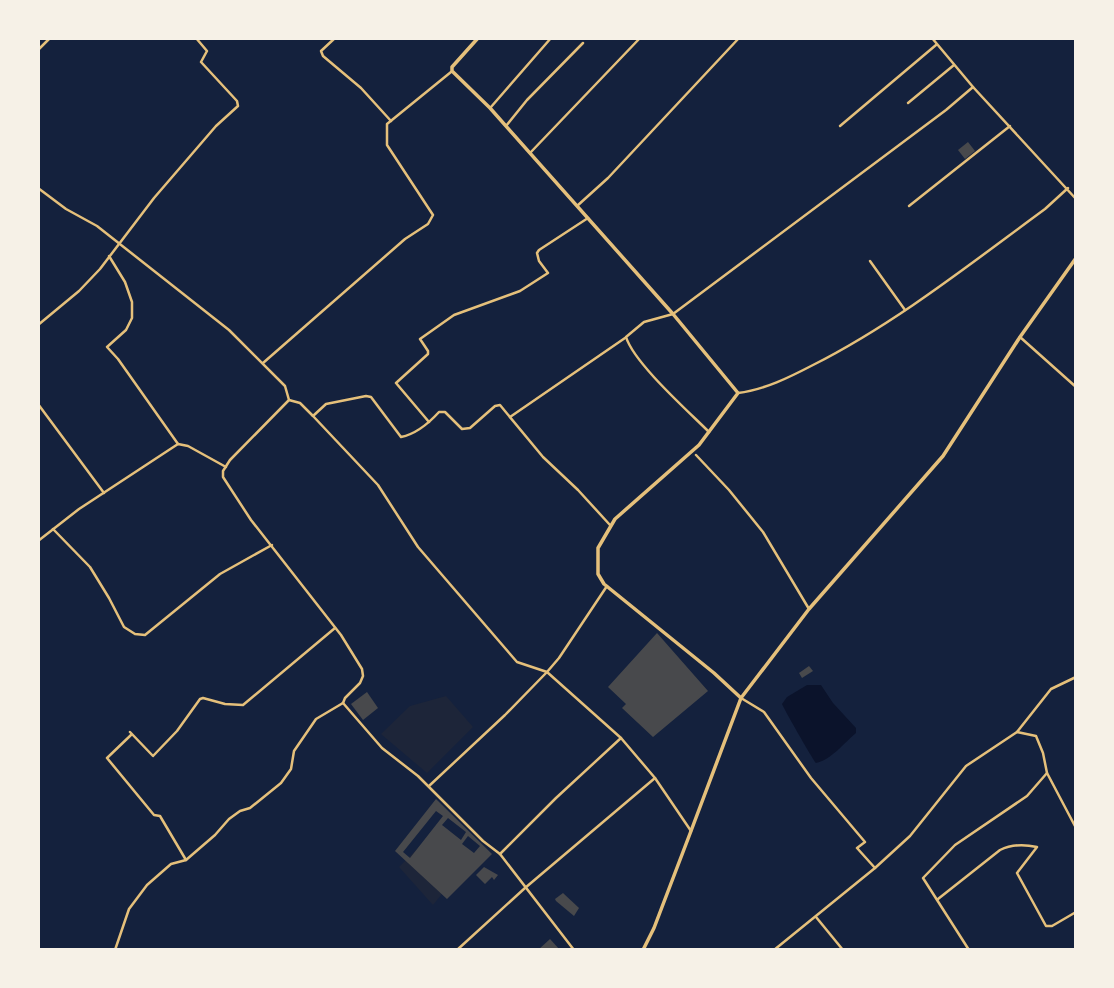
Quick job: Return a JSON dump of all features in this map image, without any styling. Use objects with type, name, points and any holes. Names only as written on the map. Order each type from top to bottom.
[{"type":"street","points":[[38,50],[50,38]]},
{"type":"street","points":[[38,325],[79,291],[216,126],[238,106],[237,101],[201,62],[207,51],[196,38]]},
{"type":"street","points":[[335,38],[321,51],[323,56],[361,88],[391,121]]},
{"type":"street","points":[[263,363],[405,239],[428,224],[433,215],[387,145],[387,124],[452,71],[452,67],[478,38]]},
{"type":"street","points":[[489,108],[551,38]]},
{"type":"street","points":[[530,153],[640,38]]},
{"type":"street","points":[[577,206],[608,178],[739,38]]},
{"type":"street","points":[[932,38],[972,87],[1076,199]]},
{"type":"street","points":[[506,126],[583,43]]},
{"type":"street","points":[[840,126],[937,44]]},
{"type":"street","points":[[908,103],[954,65]]},
{"type":"street","points":[[452,71],[530,153],[673,314],[738,393]]},
{"type":"street","points":[[510,417],[644,322],[673,314],[946,110],[972,87]]},
{"type":"street","points":[[909,206],[1010,126]]},
{"type":"street","points":[[38,188],[66,209],[97,226],[229,330],[285,386],[289,400]]},
{"type":"street","points":[[875,868],[857,848],[865,842],[811,778],[764,712],[741,698],[715,673],[607,586],[598,574],[598,548],[615,519],[699,445],[738,393],[752,392],[851,345],[905,310],[1045,209],[1068,188]]},
{"type":"street","points":[[429,422],[396,383],[428,354],[420,339],[454,314],[520,291],[548,273],[539,261],[539,250],[587,218]]},
{"type":"street","points":[[109,256],[125,282],[132,302],[132,318],[126,330],[107,347],[178,444],[188,446],[226,467]]},
{"type":"street","points":[[643,950],[654,928],[741,698],[809,609],[943,456],[1020,337],[1076,258]]},
{"type":"street","points":[[870,261],[905,310]]},
{"type":"street","points":[[626,337],[634,352],[660,384],[709,433]]},
{"type":"street","points":[[1020,337],[1076,387]]},
{"type":"street","points":[[313,416],[326,404],[371,397],[401,437],[408,436],[439,412],[444,412],[462,429],[470,428],[500,405],[543,457],[579,490],[611,526]]},
{"type":"street","points":[[289,400],[300,403],[378,485],[418,547],[517,662],[547,672],[621,738],[655,778],[691,831]]},
{"type":"street","points":[[115,950],[129,909],[147,885],[178,861],[187,860],[229,819],[250,808],[281,783],[291,769],[294,751],[317,719],[343,703],[363,676],[362,669],[335,628],[226,484],[223,471],[226,467],[289,400]]},
{"type":"street","points":[[38,404],[104,493]]},
{"type":"street","points":[[38,541],[178,444]]},
{"type":"street","points":[[696,455],[763,532],[809,609]]},
{"type":"street","points":[[53,529],[90,568],[124,627],[135,634],[145,635],[220,574],[272,545]]},
{"type":"street","points":[[429,786],[547,672],[607,586]]},
{"type":"street","points":[[187,860],[160,816],[154,815],[107,758],[131,733],[153,756],[177,731],[200,699],[243,705],[335,628]]},
{"type":"street","points":[[774,950],[910,836],[966,766],[1017,732],[1051,689],[1076,677]]},
{"type":"street","points":[[343,703],[382,748],[429,786],[483,841],[500,854],[574,950]]},
{"type":"street","points":[[1017,732],[1036,736],[1047,773],[1076,828]]},
{"type":"street","points":[[500,854],[621,738]]},
{"type":"street","points":[[969,950],[923,878],[955,845],[1027,796],[1047,773]]},
{"type":"street","points":[[457,950],[525,888],[655,778]]},
{"type":"street","points":[[938,899],[1000,850],[1010,845],[1026,844],[1037,847],[1017,873],[1046,926],[1052,926],[1076,912]]},
{"type":"street","points":[[816,917],[843,950]]},
{"type":"shaded area","points":[[807,685],[821,685],[856,728],[856,733],[837,751],[816,763],[782,704],[787,697]]},
{"type":"shaded area","points":[[446,696],[473,727],[427,773],[381,734],[410,706]]},
{"type":"shaded area","points":[[428,838],[466,864],[433,905],[399,867]]},
{"type":"building","points":[[968,142],[975,151],[965,159],[958,150]]},
{"type":"building","points":[[657,633],[708,691],[653,737],[622,708],[626,704],[608,687]]},
{"type":"building","points":[[809,666],[813,671],[802,678],[799,673]]},
{"type":"building","points":[[367,692],[378,708],[363,720],[351,704]]},
{"type":"building","points":[[436,799],[492,854],[447,899],[395,851]],"holes":[[[436,811],[443,816],[410,858],[403,852]],[[448,818],[466,832],[461,840],[442,825]],[[468,836],[480,846],[474,853],[462,844]]]},
{"type":"building","points":[[484,867],[498,875],[485,884],[476,875]]},
{"type":"building","points":[[563,893],[579,908],[574,916],[555,899]]},
{"type":"building","points":[[550,939],[560,950],[538,950]]}]
